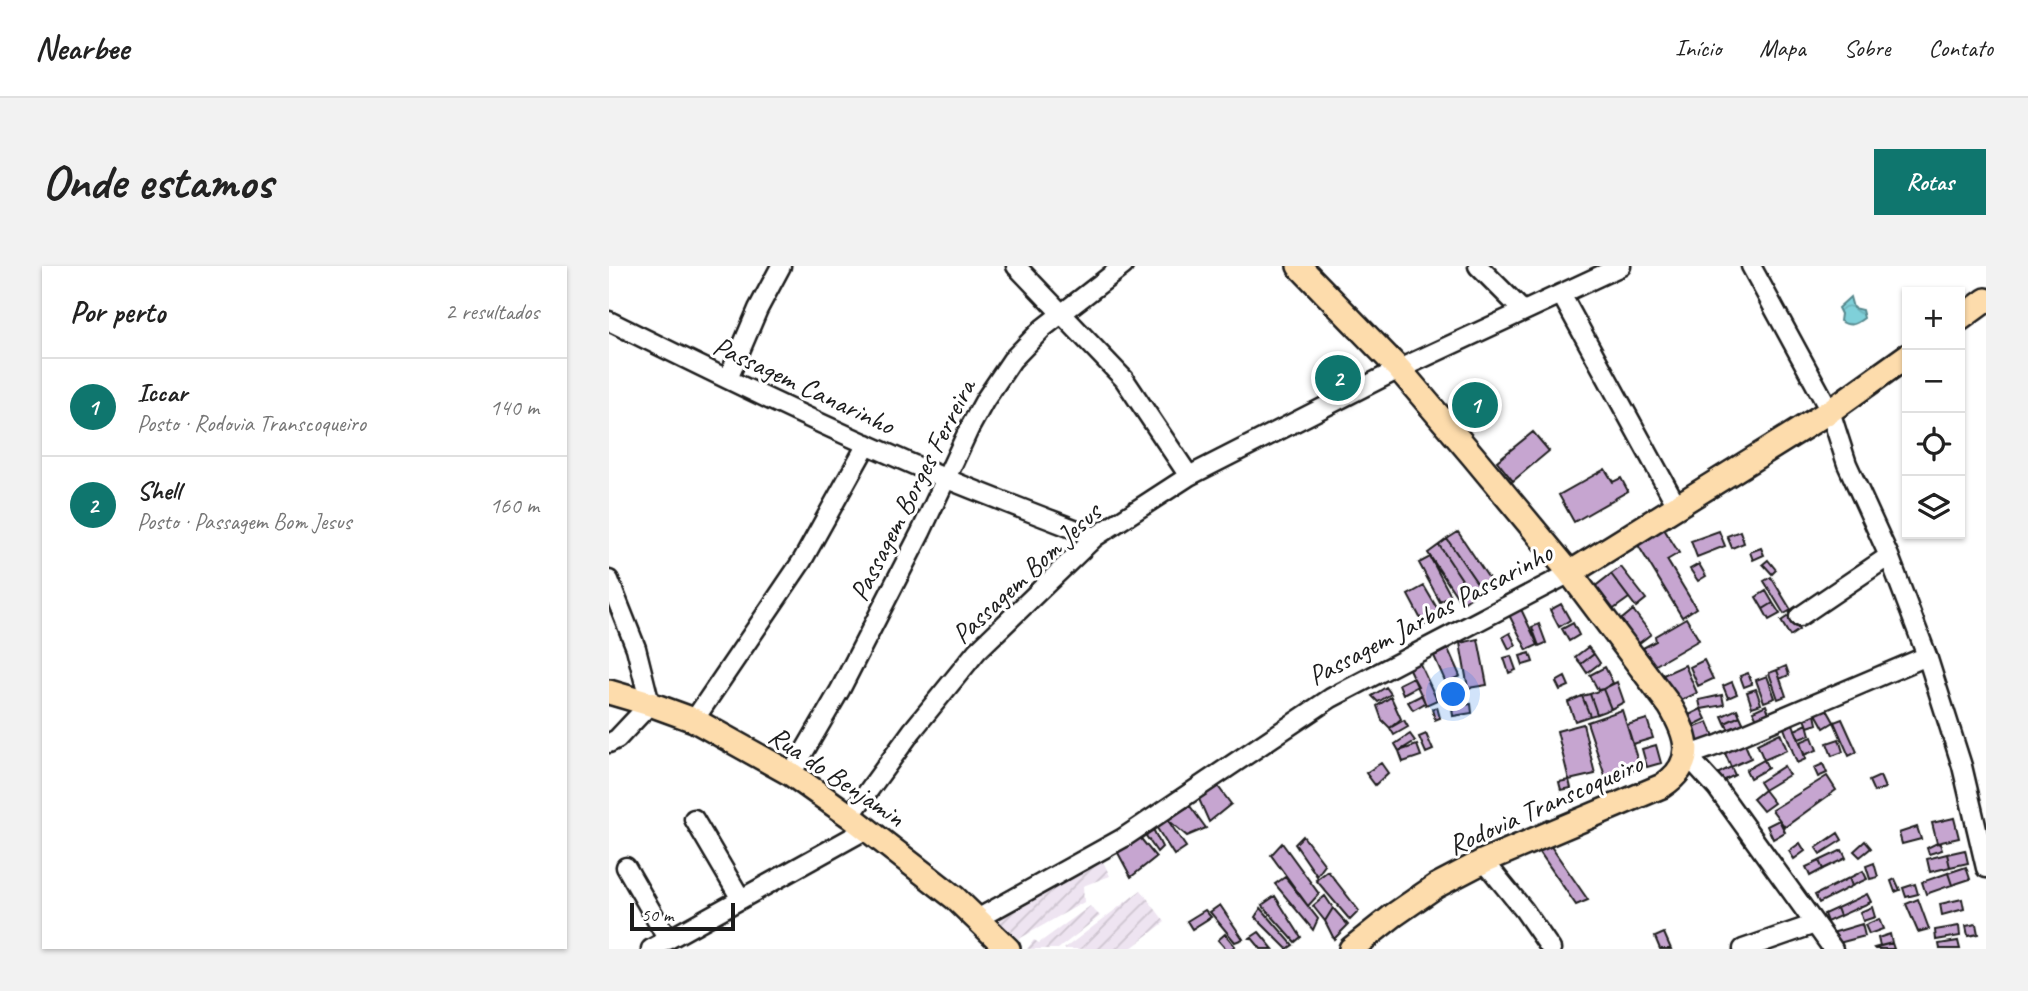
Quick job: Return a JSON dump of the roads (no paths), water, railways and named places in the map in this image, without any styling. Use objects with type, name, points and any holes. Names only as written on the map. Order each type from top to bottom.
[{"type":"main road","points":[[1299,266],[1399,369],[1570,573],[1670,706],[1686,738],[1686,754]]},
{"type":"main road","points":[[1965,315],[1986,300]]},
{"type":"main road","name":"Passagem Jarbas Passarinho","points":[[1570,573],[1830,411],[1902,360]]},
{"type":"main road","name":"Rua do Benjamin","points":[[609,692],[694,720],[790,774],[859,822],[955,898],[1008,949]]},
{"type":"main road","name":"Rodovia Transcoqueiro","points":[[1351,949],[1436,886],[1484,861],[1663,786],[1681,769],[1686,754]]},
{"type":"street","points":[[727,379],[758,309],[781,266]]},
{"type":"street","points":[[1016,266],[1123,379],[1189,476]]},
{"type":"street","name":"Passagem Borges Ferreira","points":[[790,774],[840,690],[985,400],[1012,360],[1043,328],[1123,266]]},
{"type":"street","points":[[1478,266],[1523,312]]},
{"type":"street","points":[[1399,369],[1621,266]]},
{"type":"street","points":[[1751,266],[1830,411],[1847,464],[1889,556],[1927,656],[1962,766],[1986,868]]},
{"type":"street","points":[[1561,294],[1677,506]]},
{"type":"street","name":"Passagem Canarinho","points":[[609,321],[867,444],[946,479],[1095,537]]},
{"type":"street","name":"Passagem Bom Jesus","points":[[859,822],[912,731],[977,651],[1095,537],[1189,476],[1399,369]]},
{"type":"street","points":[[694,720],[802,561],[867,444]]},
{"type":"street","points":[[1799,617],[1889,556]]},
{"type":"street","name":"Passagem Jarbas Passarinho","points":[[977,919],[1123,838],[1331,698],[1570,573]]},
{"type":"street","points":[[609,580],[636,648],[650,704],[617,739],[609,743]]},
{"type":"street","points":[[1686,754],[1719,745],[1927,656]]},
{"type":"street","points":[[1686,754],[1717,788],[1833,949]]},
{"type":"street","points":[[694,819],[741,899]]},
{"type":"street","points":[[651,949],[741,899],[859,822]]},
{"type":"street","points":[[1484,861],[1524,910],[1551,949]]},
{"type":"street","points":[[626,867],[668,940]]},
{"type":"street","points":[[1743,949],[1815,924]]},
{"type":"water","points":[[1850,297],[1853,308],[1862,310],[1864,318],[1850,325],[1840,321],[1838,308]]},
{"type":"place","name":"Shell","points":[[1338,378]]},
{"type":"place","name":"Iccar","points":[[1475,405]]}]
